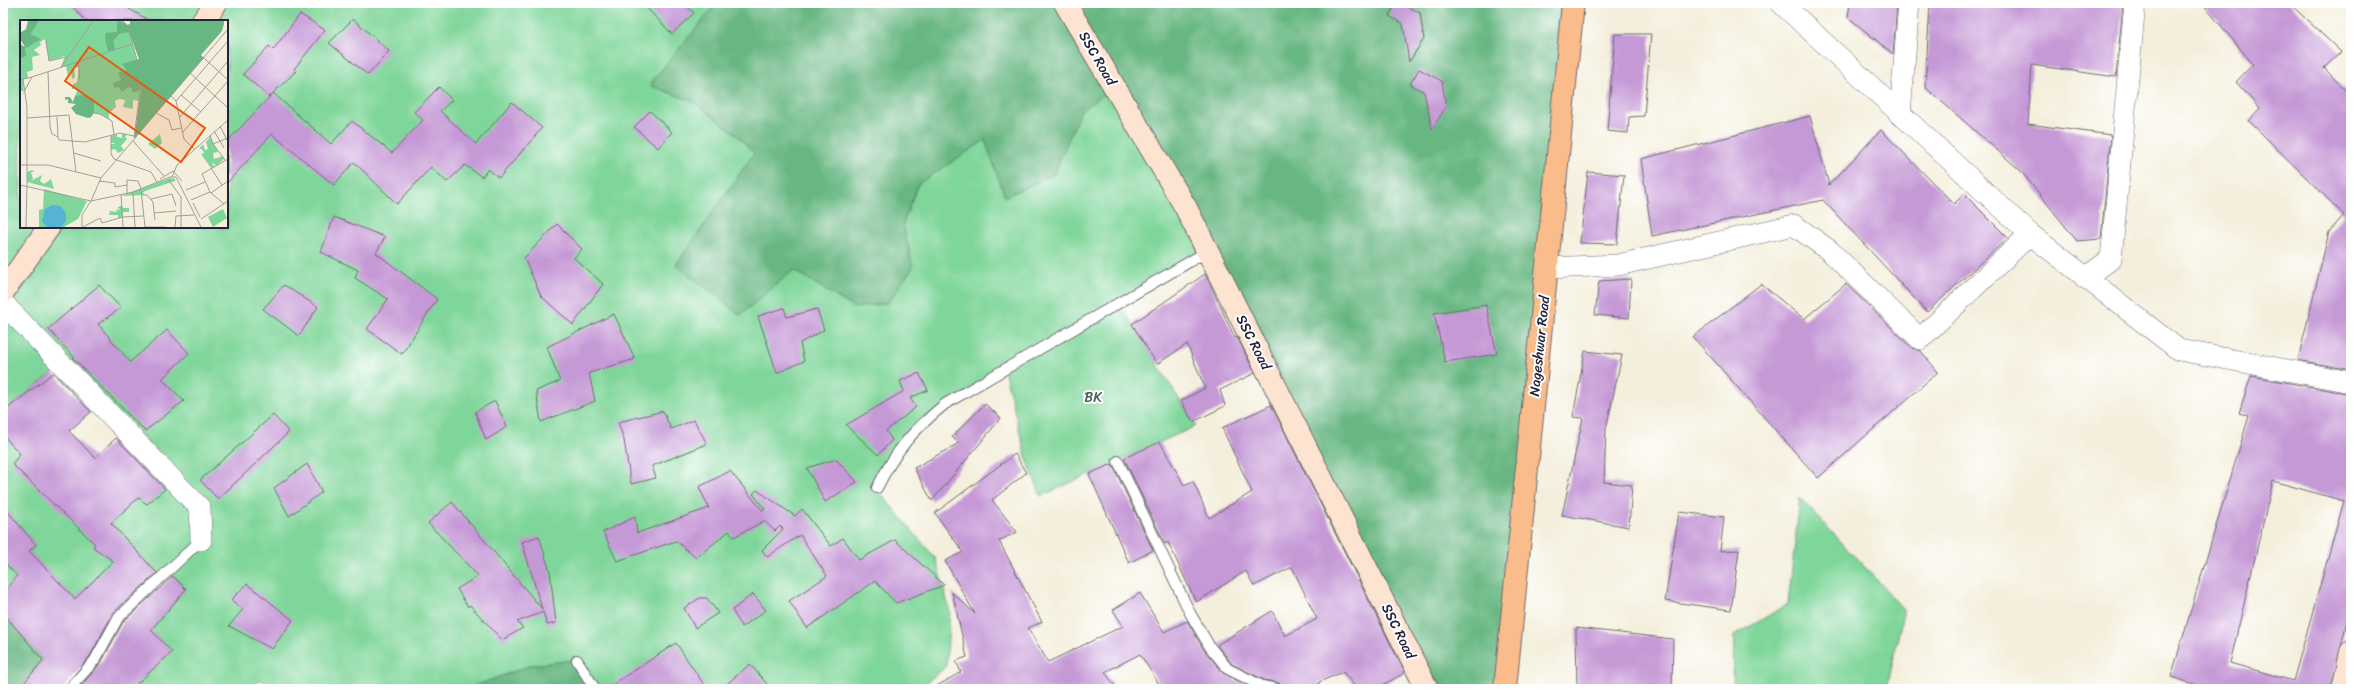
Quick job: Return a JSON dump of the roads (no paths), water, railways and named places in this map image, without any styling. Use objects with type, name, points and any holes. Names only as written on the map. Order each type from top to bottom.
[{"type":"main road","name":"Nageshwar Road","points":[[1505,689],[1573,3]]},
{"type":"street","points":[[204,20],[216,3]]},
{"type":"street","name":"SSC Road","points":[[1065,3],[1186,208],[1427,689]]},
{"type":"street","points":[[1781,3],[2030,234],[2179,350],[2351,382]]},
{"type":"street","points":[[1900,115],[1909,3]]},
{"type":"street","points":[[2085,278],[2111,259],[2134,3]]},
{"type":"street","points":[[1547,268],[1618,266],[1794,225],[1830,251],[1920,338],[2030,234]]},
{"type":"street","points":[[3,292],[47,228]]},
{"type":"street","points":[[3,303],[200,508],[201,540]]},
{"type":"street","points":[[2343,689],[2351,652]]},
{"type":"lane","points":[[877,488],[896,453],[918,426],[945,404],[1208,251]]},
{"type":"lane","points":[[1118,461],[1190,613],[1210,647],[1228,669],[1262,686],[1277,689]]},
{"type":"lane","points":[[69,689],[95,660],[118,618],[201,540]]},
{"type":"lane","points":[[577,660],[595,689]]},
{"type":"park label","name":"BK","points":[[1093,397]]}]
